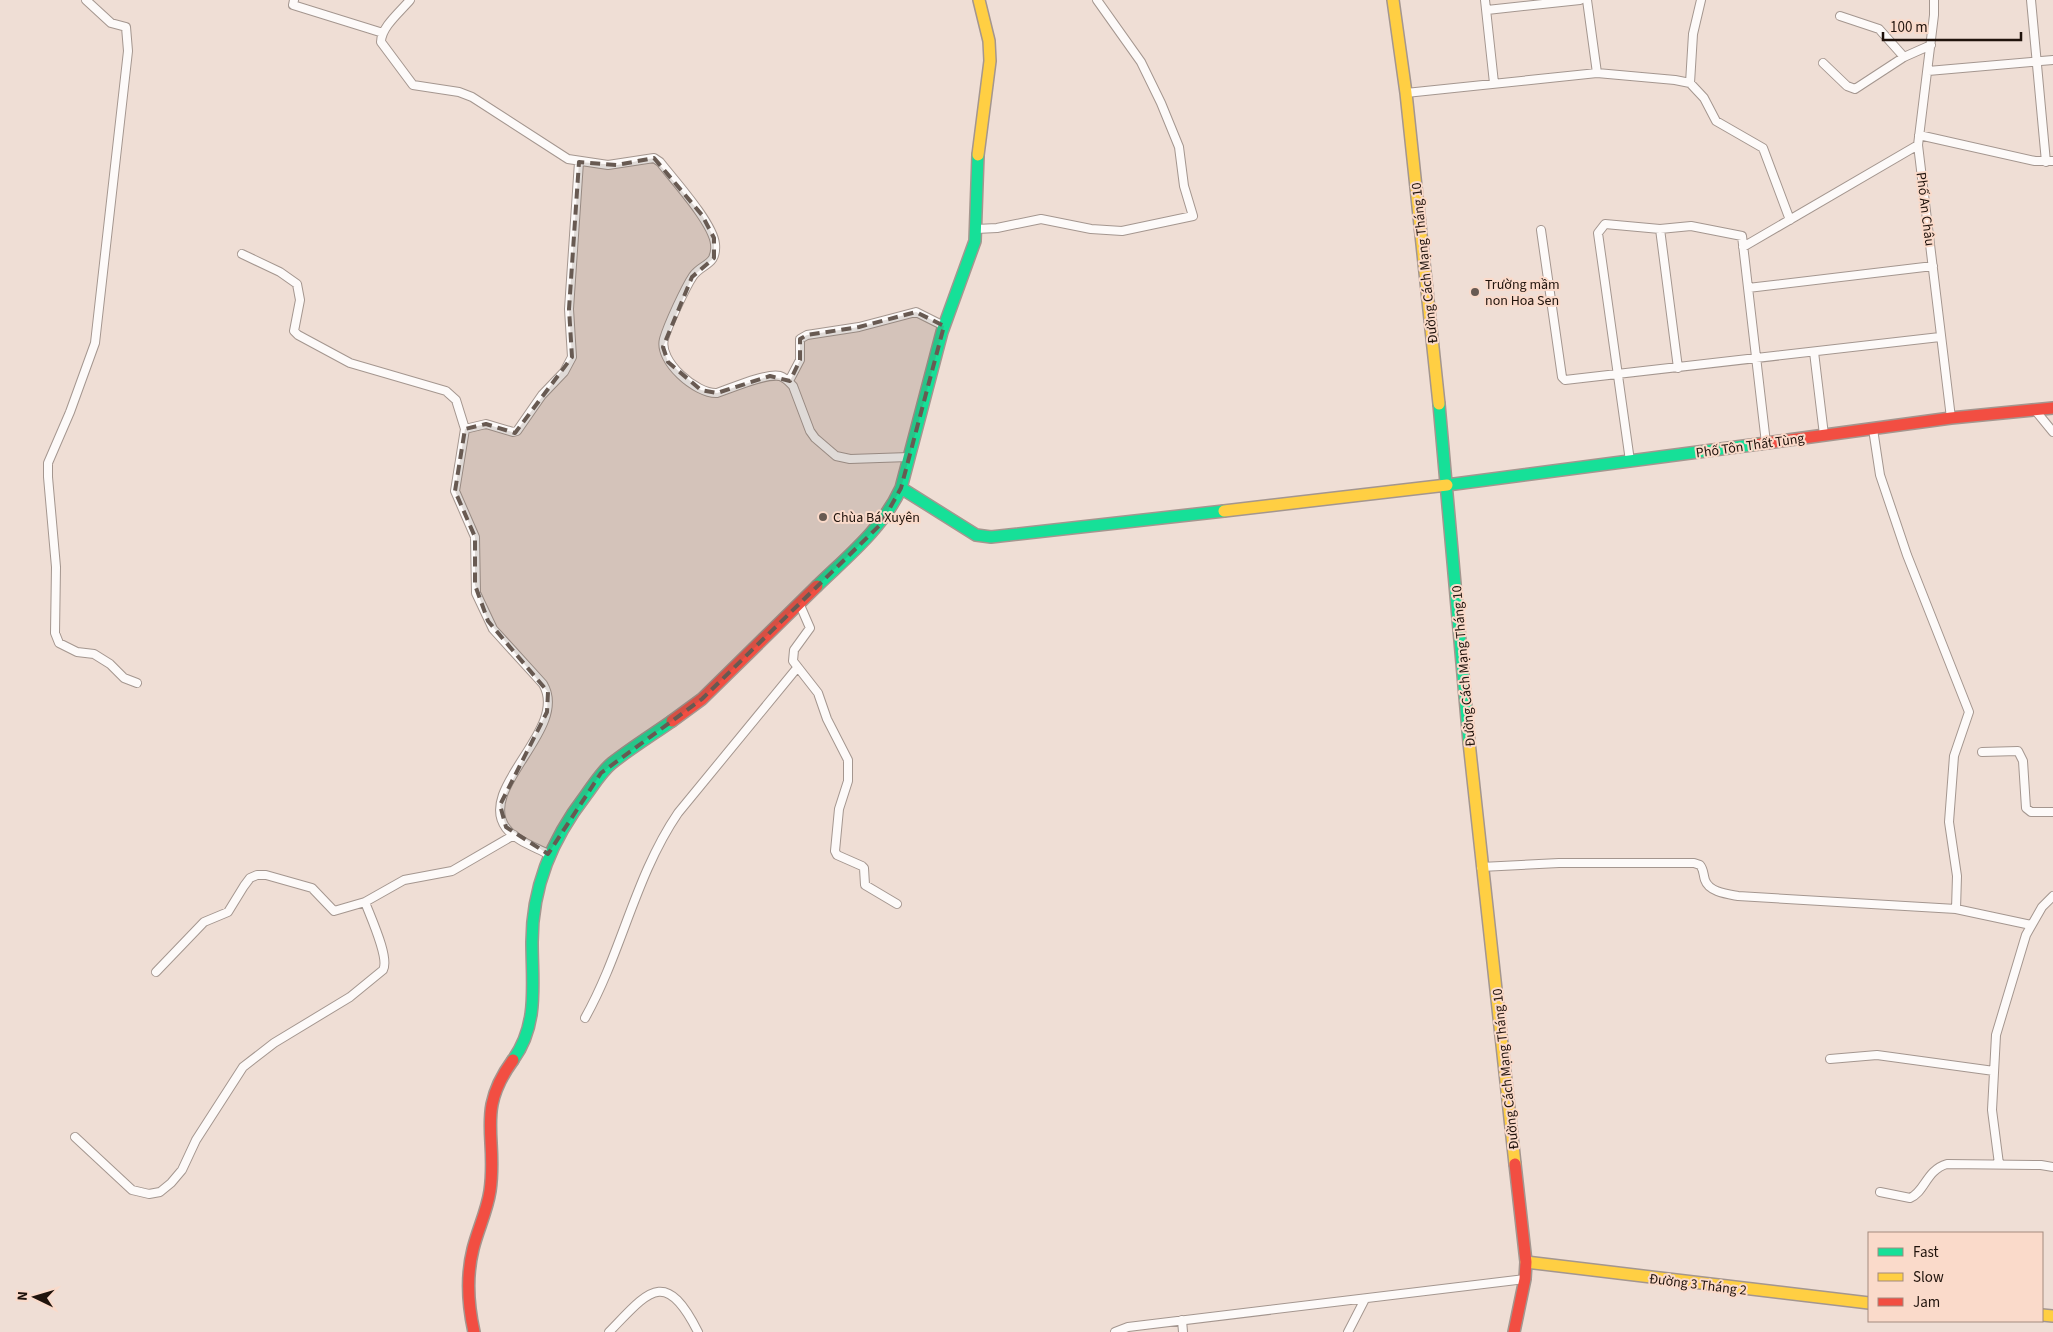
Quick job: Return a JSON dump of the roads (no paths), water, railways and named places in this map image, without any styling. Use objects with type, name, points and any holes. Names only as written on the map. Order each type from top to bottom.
[{"type":"street","points":[[86,0],[111,23],[126,27],[128,51],[93,352],[48,463],[49,499],[56,567],[55,633],[59,643],[77,652],[94,654],[110,664],[124,678],[137,683]]},
{"type":"street","points":[[294,0],[293,5],[383,33]]},
{"type":"street","points":[[410,0],[381,37],[383,46],[413,85],[459,92],[472,97],[559,155],[579,162],[617,165],[654,158],[660,162],[702,215],[714,238],[714,258],[711,263],[692,277],[664,338],[664,355],[668,362],[700,390],[708,394],[770,376],[780,376],[788,381],[810,431],[815,438],[836,456],[850,459],[909,457]]},
{"type":"street","points":[[474,1332],[468,1293],[473,1252],[490,1191],[492,1174],[488,1133],[490,1110],[494,1091],[501,1075],[525,1043],[530,1031],[532,1010],[532,931],[536,894],[548,854],[560,832],[606,768],[702,699],[800,605],[880,524],[891,510],[901,488],[944,326],[961,284],[975,241],[976,172],[990,61],[989,41],[979,0]]},
{"type":"street","points":[[976,229],[997,228],[1041,219],[1091,229],[1122,230],[1193,216],[1184,186],[1179,148],[1161,103],[1141,62],[1097,0]]},
{"type":"street","name":"Đường Cách Mạng Tháng 10","points":[[1394,0],[1406,93],[1448,485],[1481,867],[1526,1262],[1525,1279],[1514,1332]]},
{"type":"street","points":[[1485,0],[1494,83]]},
{"type":"street","points":[[1486,10],[1580,0]]},
{"type":"street","points":[[1587,0],[1597,73]]},
{"type":"street","points":[[1690,83],[1693,34],[1701,0]]},
{"type":"street","name":"Phố An Châu","points":[[1934,0],[1931,45],[1918,145],[1951,418]]},
{"type":"street","points":[[1919,134],[2049,162],[2031,0]]},
{"type":"street","points":[[1840,16],[1879,29],[1904,57]]},
{"type":"street","points":[[1823,63],[1847,86],[1855,90],[1904,57],[1931,45]]},
{"type":"street","points":[[1928,71],[2053,60]]},
{"type":"street","points":[[1406,93],[1597,73],[1690,83],[1698,90],[1716,121],[1762,148],[1790,220]]},
{"type":"street","points":[[1743,247],[1918,145]]},
{"type":"street","points":[[465,429],[486,424],[513,432],[517,431],[542,395],[569,365],[572,357],[569,309],[579,162]]},
{"type":"street","points":[[1630,461],[1599,230],[1605,224],[1660,229],[1691,226],[1742,236],[1766,443]]},
{"type":"street","points":[[1660,229],[1678,368]]},
{"type":"street","points":[[1541,230],[1562,377],[1570,381],[1940,337]]},
{"type":"street","points":[[242,254],[280,272],[297,284],[300,300],[294,331],[298,336],[350,363],[446,391],[456,400],[465,429],[455,491],[475,537],[476,593],[493,629],[548,692],[548,712],[503,795],[500,805],[501,817],[506,827],[514,835],[548,854]]},
{"type":"street","points":[[1748,288],[1933,266]]},
{"type":"street","points":[[788,381],[800,360],[800,339],[807,335],[866,326],[916,312],[944,326]]},
{"type":"street","points":[[1814,352],[1824,435]]},
{"type":"street","name":"Phố Tôn Thất Tùng","points":[[901,488],[976,535],[991,537],[1448,485],[1951,418],[2053,408]]},
{"type":"street","points":[[2035,410],[2053,432]]},
{"type":"street","points":[[1873,429],[1880,476],[1907,555],[1969,712],[1954,756],[1949,822],[1957,876],[1956,909]]},
{"type":"street","points":[[800,605],[810,628],[794,650],[792,656],[797,668],[818,693],[827,720],[848,760],[848,781],[839,809],[834,851],[837,855],[863,867],[865,885],[897,904]]},
{"type":"street","points":[[585,1018],[600,990],[640,884],[665,832],[738,738],[797,668]]},
{"type":"street","points":[[1982,752],[2018,751],[2023,761],[2026,808],[2032,812],[2053,812]]},
{"type":"street","points":[[156,972],[204,922],[228,912],[250,878],[257,875],[266,875],[312,888],[334,911],[364,902],[404,880],[452,871],[462,867],[514,835]]},
{"type":"street","points":[[1481,867],[1560,862],[1694,863],[1700,865],[1703,869],[1705,881],[1709,887],[1738,896],[1956,909],[2031,925]]},
{"type":"street","points":[[1999,1164],[1992,1116],[1996,1035],[2031,925],[2042,907],[2053,896]]},
{"type":"street","points":[[74,1137],[132,1190],[149,1194],[160,1192],[182,1170],[212,1113],[243,1067],[274,1043],[350,997],[384,970],[386,966],[385,956],[364,902]]},
{"type":"street","points":[[1830,1059],[1877,1055],[1994,1071]]},
{"type":"street","points":[[1880,1192],[1910,1198],[1916,1195],[1934,1170],[1940,1166],[1999,1164],[2053,1168]]},
{"type":"street","name":"Đường 3 Tháng 2","points":[[1526,1262],[1868,1303]]},
{"type":"street","points":[[1115,1332],[1128,1327],[1182,1320],[1525,1279]]},
{"type":"street","points":[[609,1332],[643,1297],[656,1291],[668,1294],[682,1304],[698,1332]]},
{"type":"street","points":[[1348,1332],[1365,1299]]},
{"type":"street","points":[[1182,1320],[1183,1332]]},
{"type":"place","name":"Trường mầm non Hoa Sen","points":[[1475,292]]},
{"type":"place","name":"Chùa Bá Xuyên","points":[[823,517]]}]
